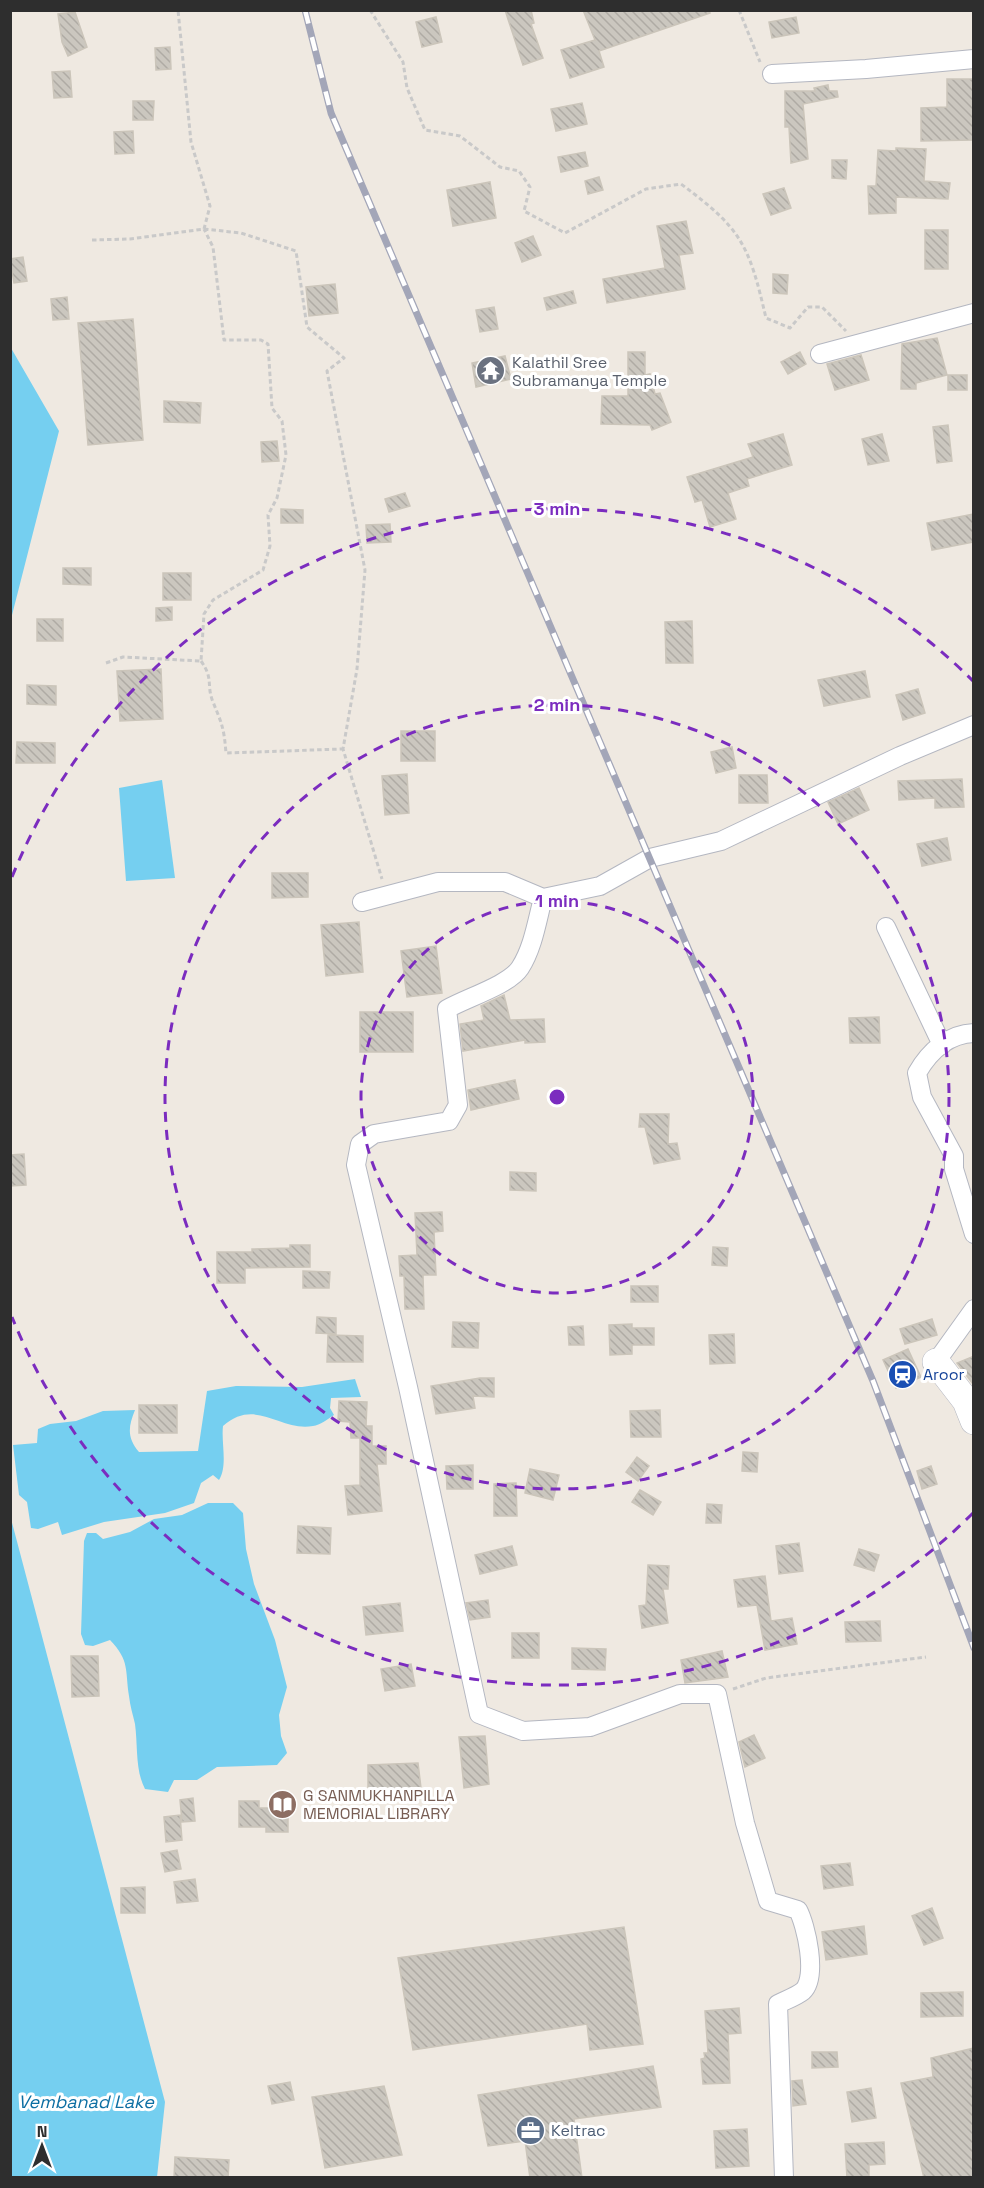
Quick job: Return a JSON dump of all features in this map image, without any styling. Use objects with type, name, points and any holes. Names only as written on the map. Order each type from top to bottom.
[{"type":"street","points":[[772,74],[974,59]]},
{"type":"street","points":[[820,354],[974,313]]},
{"type":"street","points":[[362,902],[438,882],[505,882],[543,898],[600,886],[650,858],[721,842],[900,756],[974,725]]},
{"type":"street","points":[[543,898],[533,938],[519,970],[500,984],[447,1008],[458,1105],[448,1121],[374,1134],[360,1144],[356,1165],[479,1714],[524,1731],[590,1727],[680,1694],[717,1694],[745,1823],[768,1901],[798,1910],[805,1924],[810,1979],[804,1991],[778,2004],[784,2178]]},
{"type":"street","points":[[886,927],[942,1045]]},
{"type":"street","points":[[973,1230],[954,1169],[954,1156],[922,1097],[916,1074],[926,1056],[958,1033],[974,1033]]},
{"type":"street","points":[[974,1309],[936,1362],[966,1401],[974,1421]]},
{"type":"path","points":[[178,10],[191,142],[210,206],[204,230],[213,247],[224,340],[261,340],[268,344],[272,408],[282,421],[286,454],[278,498],[268,515],[270,546],[263,570],[213,600],[204,614],[201,661],[210,674],[213,701],[223,723],[226,753],[343,748]]},
{"type":"path","points":[[369,10],[403,62],[407,88],[425,130],[460,136],[500,167],[519,171],[530,187],[524,211],[565,233],[646,189],[681,184],[717,210],[741,239],[752,264],[766,318],[790,328],[808,307],[822,307],[840,323],[856,344]]},
{"type":"path","points":[[739,10],[756,58],[772,74]]},
{"type":"path","points":[[92,240],[130,239],[204,230],[241,233],[296,251],[307,327],[344,358],[327,371],[365,570],[357,669],[343,748],[387,895]]},
{"type":"path","points":[[106,663],[123,657],[201,661]]},
{"type":"path","points":[[717,1694],[766,1678],[926,1657]]},
{"type":"water","points":[[11,348],[59,431],[11,619]]},
{"type":"water","points":[[162,780],[175,878],[126,881],[119,788]]},
{"type":"water","points":[[355,1379],[361,1397],[331,1398],[330,1408],[334,1415],[316,1425],[301,1427],[268,1417],[246,1415],[235,1418],[223,1426],[222,1474],[219,1480],[213,1475],[201,1483],[194,1503],[165,1513],[104,1522],[62,1535],[58,1522],[38,1529],[31,1528],[27,1502],[19,1495],[13,1445],[37,1443],[38,1429],[50,1424],[76,1421],[103,1411],[135,1410],[130,1432],[132,1442],[139,1452],[198,1451],[207,1391],[236,1386],[302,1387]]},
{"type":"water","points":[[208,1503],[233,1503],[243,1513],[246,1549],[254,1584],[275,1640],[287,1687],[279,1715],[281,1736],[287,1753],[277,1765],[217,1767],[197,1780],[174,1780],[168,1792],[145,1789],[138,1766],[135,1724],[124,1660],[110,1640],[93,1646],[85,1645],[81,1634],[84,1541],[87,1533],[96,1533],[103,1539],[130,1532],[154,1519],[182,1515]]},
{"type":"water","name":"Vembanad Lake","points":[[10,1515],[165,2102],[157,2177],[11,2177]]},
{"type":"building","points":[[505,10],[531,10],[534,23],[531,24],[543,58],[523,65]]},
{"type":"building","points":[[583,10],[709,10],[710,13],[599,51],[604,67],[570,78],[561,50],[595,40]]},
{"type":"building","points":[[75,12],[87,47],[68,56],[62,42],[58,14]]},
{"type":"building","points":[[436,17],[442,42],[422,47],[416,22]]},
{"type":"building","points":[[796,17],[799,33],[772,38],[769,22]]},
{"type":"building","points":[[170,47],[171,69],[156,70],[155,48]]},
{"type":"building","points":[[70,71],[72,97],[54,98],[52,72]]},
{"type":"building","points":[[947,79],[974,79],[974,140],[921,141],[921,108],[947,107]]},
{"type":"building","points":[[828,85],[829,91],[837,91],[838,97],[803,104],[808,159],[791,163],[789,127],[785,127],[785,91],[815,91],[814,88]]},
{"type":"building","points":[[133,101],[154,101],[153,120],[133,120]]},
{"type":"building","points":[[582,103],[587,124],[556,131],[551,109]]},
{"type":"building","points":[[133,131],[134,153],[115,154],[114,132]]},
{"type":"building","points":[[896,148],[926,149],[924,181],[950,183],[948,199],[896,197],[896,213],[869,214],[868,186],[876,186],[878,150],[896,151]]},
{"type":"building","points":[[585,152],[588,166],[561,172],[558,157]]},
{"type":"building","points":[[832,160],[847,160],[846,179],[832,178]]},
{"type":"building","points":[[599,177],[603,190],[588,194],[585,181]]},
{"type":"building","points":[[490,182],[496,218],[453,226],[447,190]]},
{"type":"building","points":[[784,188],[791,208],[771,215],[763,194]]},
{"type":"building","points":[[686,221],[693,253],[679,255],[685,289],[607,303],[603,279],[665,268],[657,226]]},
{"type":"building","points":[[925,230],[948,230],[948,269],[925,269]]},
{"type":"building","points":[[533,236],[541,255],[522,262],[515,243]]},
{"type":"building","points":[[23,257],[27,281],[14,283],[10,259]]},
{"type":"building","points":[[773,274],[788,275],[787,294],[773,293]]},
{"type":"building","points":[[335,284],[338,313],[309,316],[306,287]]},
{"type":"building","points":[[573,291],[576,303],[547,310],[544,298]]},
{"type":"building","points":[[67,297],[69,319],[53,320],[51,299]]},
{"type":"building","points":[[494,307],[498,329],[480,332],[476,310]]},
{"type":"building","points":[[133,319],[143,440],[88,445],[78,323]]},
{"type":"building","points":[[937,338],[947,375],[916,383],[916,389],[901,389],[902,344]]},
{"type":"building","points":[[628,352],[645,352],[645,375],[650,374],[655,394],[660,393],[671,422],[652,430],[650,425],[601,424],[602,396],[628,396]]},
{"type":"building","points":[[800,352],[806,364],[788,374],[781,362]]},
{"type":"building","points":[[861,355],[869,380],[835,390],[827,364]]},
{"type":"building","name":"Kalathil Sree Subramanya Temple","points":[[505,356],[511,379],[476,387],[472,363]]},
{"type":"building","points":[[948,375],[967,375],[967,390],[948,390]]},
{"type":"building","points":[[164,401],[201,403],[200,423],[164,422]]},
{"type":"building","points":[[948,425],[952,461],[937,463],[933,427]]},
{"type":"building","points":[[783,434],[792,465],[747,479],[749,486],[728,493],[736,519],[710,527],[702,500],[695,502],[687,477],[753,457],[748,444]]},
{"type":"building","points":[[882,434],[889,461],[868,465],[862,439]]},
{"type":"building","points":[[277,441],[279,461],[262,462],[261,442]]},
{"type":"building","points":[[405,493],[410,506],[389,512],[385,499]]},
{"type":"building","points":[[281,509],[303,510],[303,523],[281,523]]},
{"type":"building","points":[[974,514],[974,542],[932,550],[927,523]]},
{"type":"building","points":[[390,524],[391,542],[367,543],[366,525]]},
{"type":"building","points":[[63,568],[91,568],[91,585],[63,584]]},
{"type":"building","points":[[163,573],[191,573],[191,600],[163,600]]},
{"type":"building","points":[[172,607],[172,620],[156,621],[156,608]]},
{"type":"building","points":[[37,619],[63,619],[63,641],[37,641]]},
{"type":"building","points":[[692,621],[693,663],[666,663],[665,622]]},
{"type":"building","points":[[161,669],[163,719],[120,721],[117,671]]},
{"type":"building","points":[[865,671],[870,697],[824,706],[818,680]]},
{"type":"building","points":[[27,685],[56,686],[56,705],[27,704]]},
{"type":"building","points":[[918,689],[925,713],[903,720],[896,695]]},
{"type":"building","points":[[401,731],[435,731],[435,761],[401,761]]},
{"type":"building","points":[[17,742],[55,743],[55,763],[16,763]]},
{"type":"building","points":[[732,747],[736,768],[716,773],[711,752]]},
{"type":"building","points":[[407,774],[409,813],[385,815],[382,776]]},
{"type":"building","points":[[739,775],[767,775],[768,803],[739,803]]},
{"type":"building","points":[[962,779],[964,807],[935,808],[935,798],[899,800],[898,781]]},
{"type":"building","points":[[859,788],[869,810],[838,824],[828,802]]},
{"type":"building","points":[[947,838],[951,860],[922,866],[917,844]]},
{"type":"building","points":[[272,873],[308,873],[308,897],[272,898]]},
{"type":"building","points":[[359,922],[363,972],[326,976],[321,925]]},
{"type":"building","points":[[436,946],[442,993],[407,997],[401,951]]},
{"type":"building","points":[[504,995],[510,1020],[544,1019],[545,1042],[525,1043],[525,1040],[463,1051],[460,1024],[484,1020],[481,1006]]},
{"type":"building","points":[[360,1012],[413,1012],[413,1052],[360,1052]]},
{"type":"building","points":[[879,1017],[880,1043],[850,1043],[849,1018]]},
{"type":"building","points":[[515,1080],[519,1099],[471,1110],[468,1090]]},
{"type":"building","points":[[640,1114],[669,1114],[668,1144],[677,1143],[680,1159],[654,1164],[645,1127],[639,1127]]},
{"type":"building","points":[[24,1154],[26,1185],[10,1186],[10,1155]]},
{"type":"building","points":[[510,1172],[536,1173],[536,1191],[510,1190]]},
{"type":"building","points":[[442,1212],[443,1231],[434,1232],[436,1275],[423,1275],[424,1309],[405,1309],[404,1276],[400,1276],[399,1256],[417,1255],[415,1213]]},
{"type":"building","points":[[290,1245],[310,1245],[310,1267],[245,1268],[245,1283],[217,1283],[217,1252],[252,1252],[252,1249],[290,1248]]},
{"type":"building","points":[[713,1247],[728,1248],[727,1266],[712,1265]]},
{"type":"building","points":[[303,1271],[330,1272],[329,1288],[303,1288]]},
{"type":"building","points":[[631,1286],[658,1286],[658,1302],[631,1302]]},
{"type":"building","points":[[317,1317],[336,1318],[336,1334],[316,1333]]},
{"type":"building","points":[[932,1319],[937,1335],[905,1344],[900,1329]]},
{"type":"building","points":[[453,1322],[479,1323],[478,1348],[452,1347]]},
{"type":"building","points":[[632,1324],[632,1328],[654,1328],[654,1345],[632,1345],[632,1354],[610,1355],[609,1325]]},
{"type":"building","points":[[583,1326],[584,1345],[569,1345],[568,1327]]},
{"type":"building","points":[[734,1334],[735,1363],[710,1364],[709,1335]]},
{"type":"building","points":[[328,1335],[363,1336],[363,1362],[327,1362]]},
{"type":"building","points":[[908,1349],[921,1377],[896,1388],[883,1360]]},
{"type":"building","points":[[974,1356],[974,1384],[973,1384],[957,1363]]},
{"type":"building","points":[[494,1378],[494,1397],[473,1396],[475,1408],[436,1414],[431,1386]]},
{"type":"building","points":[[339,1401],[367,1402],[366,1426],[372,1426],[372,1446],[386,1446],[386,1464],[377,1464],[382,1511],[348,1515],[345,1486],[360,1485],[360,1438],[351,1438],[350,1422],[338,1421]]},
{"type":"building","points":[[139,1405],[177,1405],[177,1433],[139,1433]]},
{"type":"building","points":[[660,1410],[661,1437],[631,1437],[630,1411]]},
{"type":"building","points":[[743,1452],[758,1453],[757,1472],[742,1471]]},
{"type":"building","points":[[637,1457],[649,1466],[638,1481],[626,1472]]},
{"type":"building","points":[[473,1465],[473,1489],[447,1489],[446,1466]]},
{"type":"building","points":[[931,1466],[937,1484],[922,1489],[917,1471]]},
{"type":"building","points":[[530,1469],[559,1475],[553,1500],[525,1493]]},
{"type":"building","points":[[516,1483],[517,1516],[494,1516],[494,1484]]},
{"type":"building","points":[[640,1490],[661,1502],[653,1515],[632,1502]]},
{"type":"building","points":[[707,1504],[722,1505],[721,1523],[706,1523]]},
{"type":"building","points":[[298,1526],[331,1528],[330,1554],[297,1553]]},
{"type":"building","points":[[799,1543],[803,1571],[779,1574],[776,1546]]},
{"type":"building","points":[[512,1546],[517,1565],[480,1574],[475,1555]]},
{"type":"building","points":[[859,1549],[879,1555],[874,1571],[854,1565]]},
{"type":"building","points":[[648,1565],[669,1566],[668,1589],[663,1589],[668,1623],[642,1628],[639,1606],[646,1605]]},
{"type":"building","points":[[765,1576],[771,1621],[792,1618],[797,1644],[765,1650],[757,1605],[738,1607],[734,1580]]},
{"type":"building","points":[[488,1600],[490,1617],[470,1620],[466,1603]]},
{"type":"building","points":[[400,1603],[403,1631],[366,1635],[363,1607]]},
{"type":"building","points":[[880,1621],[881,1641],[846,1642],[845,1622]]},
{"type":"building","points":[[512,1633],[539,1633],[539,1658],[512,1658]]},
{"type":"building","points":[[572,1648],[606,1649],[605,1670],[572,1669]]},
{"type":"building","points":[[722,1651],[728,1677],[685,1683],[681,1660]]},
{"type":"building","points":[[71,1656],[98,1656],[99,1696],[72,1697]]},
{"type":"building","points":[[411,1664],[415,1686],[385,1691],[381,1669]]},
{"type":"building","points":[[754,1735],[765,1758],[745,1767],[739,1742]]},
{"type":"building","points":[[485,1736],[489,1784],[464,1788],[459,1737]]},
{"type":"building","points":[[418,1763],[421,1788],[390,1791],[390,1794],[368,1794],[368,1765]]},
{"type":"building","points":[[193,1798],[195,1821],[182,1822],[180,1800]]},
{"type":"building","points":[[239,1801],[259,1801],[259,1808],[288,1808],[288,1832],[266,1832],[266,1827],[239,1827]]},
{"type":"building","points":[[180,1815],[182,1840],[166,1842],[164,1817]]},
{"type":"building","points":[[177,1850],[181,1869],[165,1872],[161,1853]]},
{"type":"building","points":[[850,1863],[853,1885],[824,1889],[821,1866]]},
{"type":"building","points":[[195,1879],[198,1901],[177,1903],[174,1882]]},
{"type":"building","points":[[145,1887],[145,1913],[121,1913],[121,1888]]},
{"type":"building","points":[[932,1908],[943,1938],[924,1945],[912,1916]]},
{"type":"building","points":[[864,1926],[867,1954],[826,1960],[822,1932]]},
{"type":"building","points":[[624,1927],[643,2044],[590,2050],[587,2024],[413,2050],[398,1958]]},
{"type":"building","points":[[963,1992],[963,2016],[921,2017],[921,1993]]},
{"type":"building","points":[[739,2008],[741,2033],[728,2034],[730,2083],[703,2084],[701,2059],[705,2058],[704,2053],[708,2053],[705,2011]]},
{"type":"building","points":[[974,2048],[974,2178],[924,2178],[901,2083],[933,2077],[931,2058]]},
{"type":"building","points":[[812,2052],[837,2052],[838,2067],[812,2068]]},
{"type":"building","name":"Keltrac","points":[[653,2066],[661,2107],[574,2119],[582,2178],[530,2178],[525,2141],[488,2146],[478,2095]]},
{"type":"building","points":[[802,2080],[806,2104],[793,2106],[792,2081]]},
{"type":"building","points":[[290,2082],[294,2100],[272,2104],[268,2086]]},
{"type":"building","points":[[384,2086],[402,2155],[325,2168],[312,2097]]},
{"type":"building","points":[[871,2088],[876,2118],[852,2122],[847,2092]]},
{"type":"building","points":[[747,2129],[749,2166],[716,2168],[714,2131]]},
{"type":"building","points":[[884,2142],[885,2164],[869,2165],[869,2178],[847,2178],[845,2144]]},
{"type":"building","points":[[175,2157],[229,2160],[228,2178],[174,2178]]},
{"type":"railway","points":[[305,10],[331,113],[873,1381],[974,1648]]},
{"type":"place","name":"Kalathil Sree Subramanya Temple","points":[[491,371]]},
{"type":"place","name":"Aroor","points":[[902,1374]]},
{"type":"place","name":"G SANMUKHANPILLA MEMORIAL LIBRARY","points":[[282,1804]]},
{"type":"place","name":"Keltrac","points":[[530,2130]]}]
